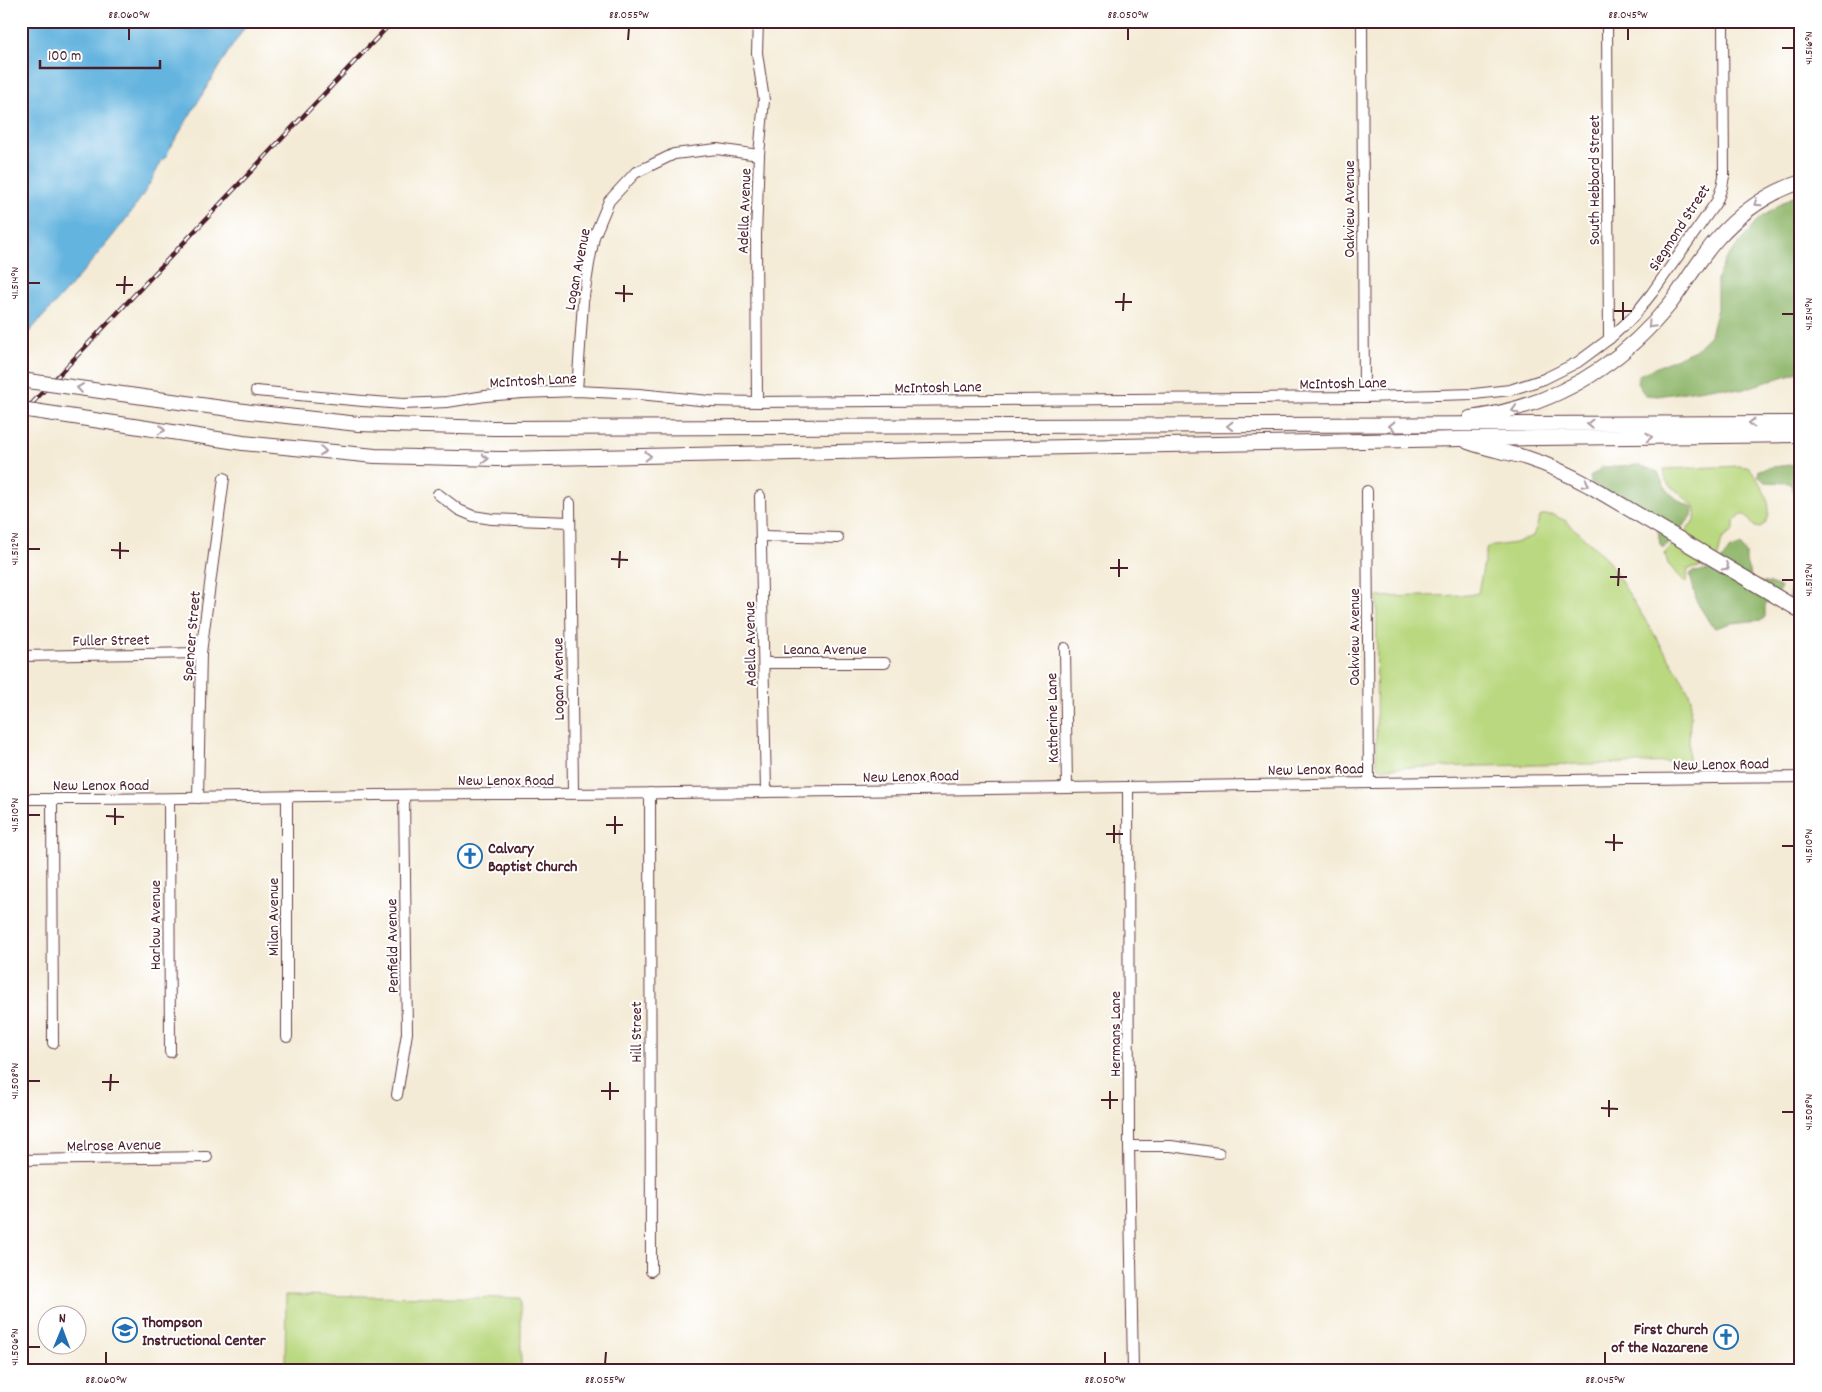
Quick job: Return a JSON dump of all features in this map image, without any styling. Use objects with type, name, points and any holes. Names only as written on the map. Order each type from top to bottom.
[{"type":"highway","points":[[1419,426],[1505,413],[1563,391],[1598,371],[1625,351],[1670,304],[1716,240],[1740,215],[1759,201],[1784,188],[1801,182]]},
{"type":"highway","points":[[21,380],[251,412],[358,424],[493,428],[1419,426],[1801,423]]},
{"type":"highway","points":[[21,409],[243,443],[365,455],[499,459],[1460,439],[1801,435]]},
{"type":"highway","points":[[1460,439],[1484,448],[1524,457],[1558,470],[1590,486],[1799,609]]},
{"type":"street","name":"Adella Avenue","points":[[757,402],[756,235],[764,100],[758,53],[758,21]]},
{"type":"street","name":"Oakview Avenue","points":[[1362,21],[1364,397]]},
{"type":"street","name":"South Hebbard Street","points":[[1607,21],[1609,339]]},
{"type":"street","name":"Siegmond Street","points":[[1609,339],[1633,317],[1652,293],[1717,201],[1724,176],[1723,21]]},
{"type":"street","name":"Logan Avenue","points":[[577,391],[583,302],[589,264],[594,237],[609,201],[635,173],[674,154],[717,149],[760,155]]},
{"type":"street","name":"McIntosh Lane","points":[[256,390],[353,401],[403,404],[447,402],[522,393],[577,391],[640,394],[708,401],[757,402],[1364,397],[1474,394],[1510,390],[1544,379],[1578,362],[1609,339]]},
{"type":"street","name":"Spencer Street","points":[[198,798],[201,653],[224,478]]},
{"type":"street","name":"Oakview Avenue","points":[[1367,491],[1369,782]]},
{"type":"street","points":[[438,494],[459,510],[473,516],[492,519],[570,522]]},
{"type":"street","name":"Adella Avenue","points":[[760,496],[765,662],[766,792]]},
{"type":"street","name":"Logan Avenue","points":[[570,503],[573,794]]},
{"type":"street","points":[[762,536],[838,538]]},
{"type":"street","name":"Katherine Lane","points":[[1065,648],[1067,788]]},
{"type":"street","name":"Fuller Street","points":[[21,656],[201,653]]},
{"type":"street","name":"Leana Avenue","points":[[765,662],[885,662]]},
{"type":"street","name":"New Lenox Road","points":[[21,799],[286,798],[1067,788],[1369,782],[1801,778]]},
{"type":"street","name":"Hermans Lane","points":[[1128,787],[1129,1146],[1133,1371]]},
{"type":"street","name":"Hill Street","points":[[650,793],[651,1271]]},
{"type":"street","name":"Penfield Avenue","points":[[397,1095],[407,1033],[404,795]]},
{"type":"street","name":"Harlow Avenue","points":[[169,798],[170,1052]]},
{"type":"street","name":"Milan Avenue","points":[[286,798],[287,1037]]},
{"type":"street","points":[[52,799],[54,1043]]},
{"type":"street","points":[[1129,1146],[1171,1146],[1219,1153]]},
{"type":"street","name":"Melrose Avenue","points":[[21,1160],[208,1157]]},
{"type":"green space","points":[[1801,191],[1801,371],[1741,390],[1717,387],[1658,396],[1645,395],[1637,383],[1639,375],[1695,350],[1710,335],[1717,309],[1717,279],[1725,260],[1759,219]]},
{"type":"green space","points":[[1801,464],[1801,522],[1796,516],[1795,495],[1789,483],[1765,482],[1758,476],[1759,470]]},
{"type":"green space","points":[[1639,465],[1658,472],[1663,484],[1671,494],[1681,502],[1693,507],[1692,516],[1663,548],[1660,544],[1657,523],[1591,482],[1590,477],[1602,467]]},
{"type":"green space","points":[[1741,466],[1750,468],[1767,498],[1769,514],[1766,522],[1760,528],[1755,527],[1745,515],[1740,515],[1734,522],[1734,531],[1722,539],[1717,561],[1712,565],[1688,569],[1686,583],[1668,564],[1665,553],[1695,521],[1696,508],[1666,481],[1664,469]]},
{"type":"green space","points":[[1541,515],[1553,515],[1566,521],[1607,559],[1684,682],[1691,698],[1688,762],[1380,768],[1376,763],[1377,597],[1469,595],[1478,593],[1487,547],[1515,543],[1533,536]]},
{"type":"green space","points":[[1740,546],[1746,553],[1746,562],[1752,580],[1779,586],[1781,589],[1765,605],[1765,617],[1762,620],[1732,623],[1715,628],[1711,625],[1697,602],[1690,575],[1692,572],[1706,571],[1717,566],[1730,549]]},
{"type":"green space","points":[[1801,555],[1801,602],[1791,601],[1789,597],[1795,561]]},
{"type":"green space","points":[[286,1295],[521,1298],[521,1371],[285,1371]]},
{"type":"water","points":[[21,21],[249,21],[223,60],[143,195],[113,236],[66,292],[21,341]]},
{"type":"railway","points":[[21,415],[393,21]]},
{"type":"place","name":"Calvary Baptist Church","points":[[470,856]]},
{"type":"place","name":"Thompson Instructional Center","points":[[125,1330]]},
{"type":"place","name":"First Church of the Nazarene","points":[[1726,1337]]}]
